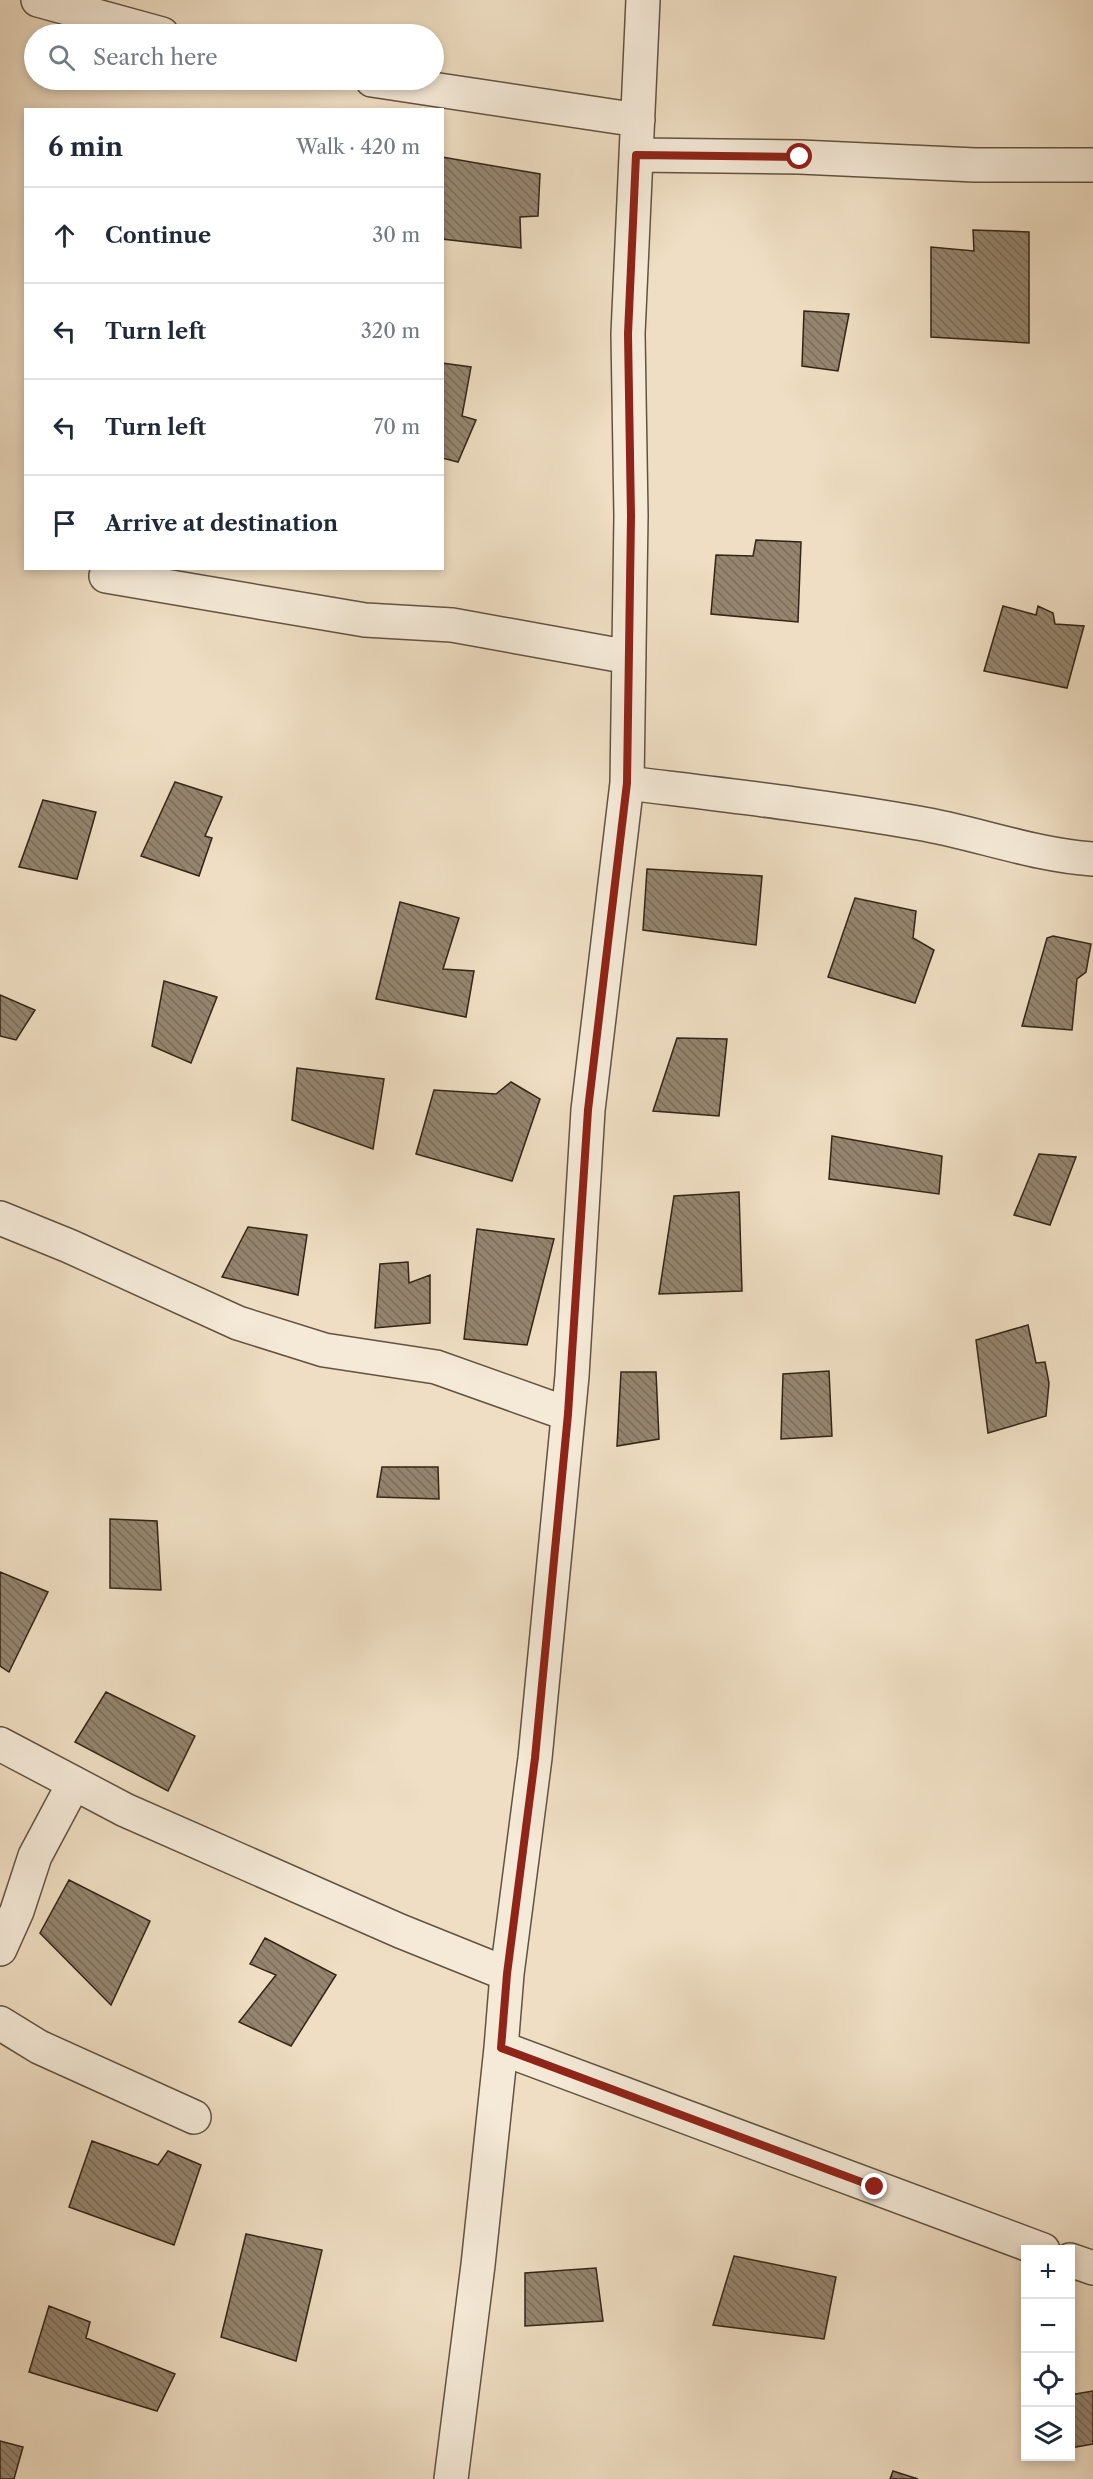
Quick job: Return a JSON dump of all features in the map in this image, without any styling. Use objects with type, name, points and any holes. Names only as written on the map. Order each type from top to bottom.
[{"type":"street","points":[[38,0],[126,24]]},
{"type":"street","points":[[452,2479],[501,2048],[507,1974],[535,1758],[568,1414],[588,1110],[627,783],[631,516],[628,334],[643,0]]},
{"type":"street","points":[[438,90],[638,120]]},
{"type":"street","points":[[636,155],[800,157],[975,165],[1093,165]]},
{"type":"street","points":[[106,576],[365,620],[452,625],[629,657]]},
{"type":"street","points":[[627,783],[920,823],[1014,847],[1093,860]]},
{"type":"street","points":[[0,1218],[69,1246],[238,1323],[324,1350],[436,1367],[568,1414]]},
{"type":"street","points":[[0,1744],[125,1810],[400,1932],[507,1974]]},
{"type":"street","points":[[0,1948],[17,1911],[35,1856],[74,1783]]},
{"type":"street","points":[[0,2023],[39,2047],[194,2116]]},
{"type":"street","points":[[501,2048],[1030,2245]]},
{"type":"street","points":[[1075,2261],[1093,2268]]},
{"type":"building","points":[[444,157],[540,174],[538,216],[520,217],[521,248],[444,239]]},
{"type":"building","points":[[973,230],[1029,232],[1029,343],[931,337],[931,247],[974,251]]},
{"type":"building","points":[[804,311],[849,314],[838,371],[802,366]]},
{"type":"building","points":[[444,363],[471,367],[462,416],[476,420],[458,462],[444,458]]},
{"type":"building","points":[[756,540],[801,542],[798,622],[711,614],[716,555],[753,556]]},
{"type":"building","points":[[1003,606],[1036,615],[1038,606],[1053,613],[1055,624],[1084,626],[1067,688],[984,671]]},
{"type":"building","points":[[175,782],[222,797],[205,836],[212,838],[199,876],[141,856]]},
{"type":"building","points":[[43,800],[96,812],[77,879],[19,867]]},
{"type":"building","points":[[647,869],[762,876],[756,945],[643,930]]},
{"type":"building","points":[[855,898],[916,911],[913,938],[934,950],[915,1003],[828,977]]},
{"type":"building","points":[[400,902],[459,918],[443,969],[474,971],[466,1017],[376,999]]},
{"type":"building","points":[[1053,936],[1091,944],[1086,972],[1077,979],[1072,1030],[1022,1026],[1047,938]]},
{"type":"building","points":[[164,981],[217,997],[191,1063],[152,1046]]},
{"type":"building","points":[[0,995],[35,1010],[16,1040],[0,1036]]},
{"type":"building","points":[[677,1038],[727,1039],[719,1116],[653,1111]]},
{"type":"building","points":[[297,1068],[384,1079],[373,1149],[292,1120]]},
{"type":"building","points":[[511,1082],[540,1099],[512,1181],[416,1154],[434,1090],[496,1094]]},
{"type":"building","points":[[832,1136],[942,1156],[939,1194],[829,1179]]},
{"type":"building","points":[[1039,1154],[1076,1157],[1050,1225],[1014,1215]]},
{"type":"building","points":[[739,1192],[742,1291],[659,1294],[674,1196]]},
{"type":"building","points":[[248,1227],[307,1235],[298,1295],[222,1277]]},
{"type":"building","points":[[477,1229],[554,1239],[527,1345],[464,1339]]},
{"type":"building","points":[[408,1262],[409,1283],[430,1275],[430,1323],[375,1328],[380,1264]]},
{"type":"building","points":[[1028,1325],[1036,1363],[1045,1362],[1049,1383],[1046,1416],[988,1433],[976,1340]]},
{"type":"building","points":[[829,1371],[832,1436],[781,1439],[783,1374]]},
{"type":"building","points":[[621,1372],[656,1372],[659,1439],[617,1446]]},
{"type":"building","points":[[382,1467],[438,1467],[439,1499],[377,1497]]},
{"type":"building","points":[[110,1519],[157,1521],[161,1590],[110,1588]]},
{"type":"building","points":[[0,1572],[48,1592],[9,1672],[0,1666]]},
{"type":"building","points":[[106,1692],[195,1736],[168,1791],[75,1742]]},
{"type":"building","points":[[69,1880],[150,1921],[111,2005],[40,1933]]},
{"type":"building","points":[[265,1938],[336,1975],[291,2046],[239,2022],[276,1975],[250,1964]]},
{"type":"building","points":[[92,2141],[158,2165],[168,2151],[201,2165],[174,2245],[69,2207]]},
{"type":"building","points":[[246,2234],[322,2250],[296,2361],[221,2337]]},
{"type":"building","points":[[734,2256],[836,2277],[824,2339],[713,2325]]},
{"type":"building","points":[[596,2268],[603,2321],[525,2326],[525,2273]]},
{"type":"building","points":[[49,2306],[90,2322],[86,2338],[175,2374],[157,2411],[29,2372]]},
{"type":"building","points":[[1093,2391],[1093,2444],[1075,2447],[1075,2394]]},
{"type":"building","points":[[0,2441],[23,2447],[14,2479],[0,2479]]},
{"type":"building","points":[[893,2471],[918,2479],[890,2479]]},
{"type":"route","points":[[800,157],[636,155],[628,334],[631,516],[627,783],[588,1110],[572,1376],[535,1758],[507,1974],[501,2048],[875,2187]]}]
